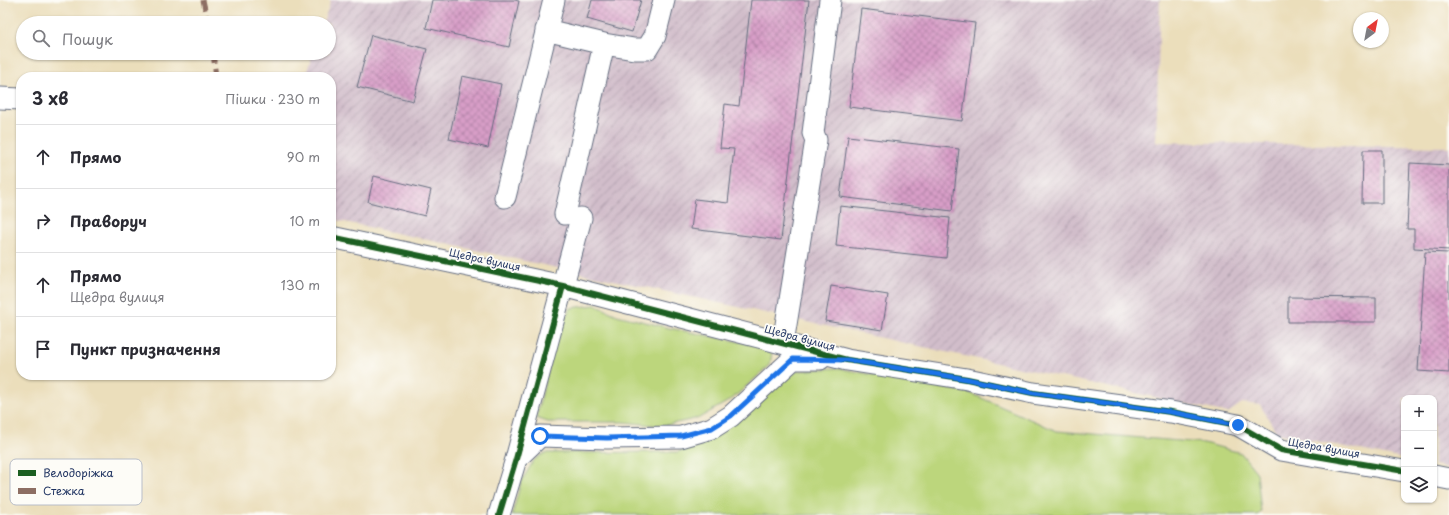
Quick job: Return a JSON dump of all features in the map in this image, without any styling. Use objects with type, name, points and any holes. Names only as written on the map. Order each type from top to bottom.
[{"type":"street","points":[[505,197],[554,0]]},
{"type":"street","points":[[546,30],[604,44],[634,49],[647,49],[655,36],[664,0]]},
{"type":"street","points":[[783,343],[816,140],[813,133],[830,0]]},
{"type":"street","points":[[499,515],[516,459],[563,286],[573,216],[604,44]]},
{"type":"street","points":[[0,98],[16,100]]},
{"type":"street","name":"Щедра вулиця","points":[[336,238],[563,286],[847,360],[967,379],[1033,393],[1171,412],[1238,425],[1281,450],[1401,470]]},
{"type":"street","points":[[516,459],[540,436],[607,438],[681,436],[712,428],[731,416],[793,359],[847,360]]},
{"type":"street","points":[[1437,476],[1449,478]]},
{"type":"shaded area","points":[[331,0],[1160,0],[1156,142],[1449,147],[1449,468],[1437,466],[1437,395],[1401,395],[1401,458],[1277,433],[1260,405],[1242,403],[1228,413],[336,220],[336,72],[307,72],[311,60],[336,60],[336,16],[325,16]]},
{"type":"green space","points":[[595,305],[617,315],[669,328],[761,346],[772,352],[770,365],[732,399],[699,418],[662,426],[624,422],[548,422],[536,418],[558,330],[571,308]]},
{"type":"green space","points":[[837,368],[970,393],[1057,431],[1204,443],[1241,453],[1257,473],[1261,512],[1258,515],[512,515],[521,482],[534,460],[545,453],[678,452],[714,437],[797,371]]},
{"type":"building","points":[[432,0],[519,1],[509,47],[426,28]]},
{"type":"building","points":[[592,0],[641,0],[632,32],[587,19]]},
{"type":"building","points":[[751,0],[809,0],[781,240],[691,229],[695,199],[728,203],[734,149],[720,148],[725,104],[739,106]]},
{"type":"building","points":[[861,9],[975,23],[962,121],[849,107]]},
{"type":"building","points":[[371,35],[427,49],[413,101],[357,87]]},
{"type":"building","points":[[462,76],[501,84],[488,148],[449,139]]},
{"type":"building","points":[[848,136],[959,149],[952,211],[840,197]]},
{"type":"building","points":[[1363,150],[1382,150],[1382,203],[1362,203]]},
{"type":"building","points":[[1410,163],[1449,165],[1449,250],[1414,248],[1414,229],[1407,229]]},
{"type":"building","points":[[374,176],[431,190],[425,216],[368,202]]},
{"type":"building","points":[[840,206],[950,218],[946,258],[836,246]]},
{"type":"building","points":[[1425,252],[1449,253],[1449,373],[1418,371]]},
{"type":"building","points":[[831,286],[888,295],[882,330],[825,321]]},
{"type":"building","points":[[1288,297],[1376,298],[1376,322],[1288,322]]},
{"type":"marked path","points":[[203,0],[206,16]]},
{"type":"marked path","points":[[214,60],[215,72]]},
{"type":"cycle path","points":[[336,238],[563,286],[847,360],[967,379],[1033,393],[1171,412],[1238,425],[1281,450],[1401,470]]},
{"type":"cycle path","points":[[499,515],[516,459],[563,286]]},
{"type":"route","points":[[540,436],[607,438],[681,436],[712,428],[731,416],[765,383],[793,359],[804,358],[847,360],[967,379],[1033,393],[1171,412],[1238,425]]}]
